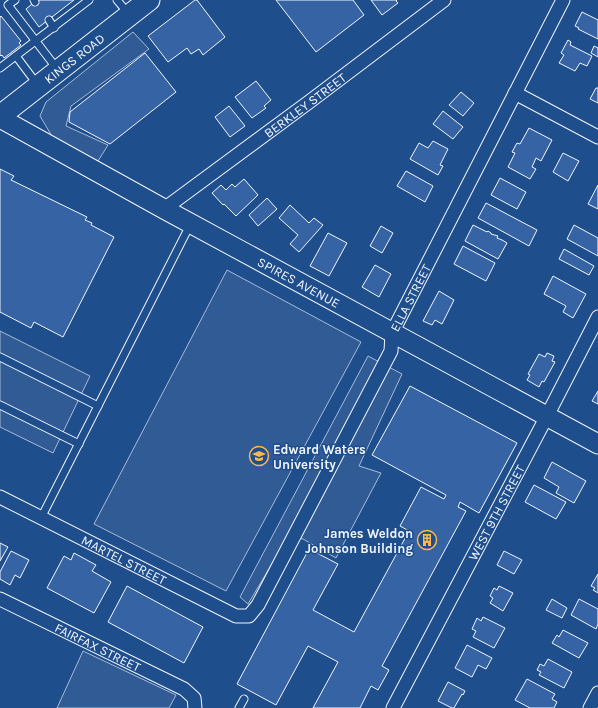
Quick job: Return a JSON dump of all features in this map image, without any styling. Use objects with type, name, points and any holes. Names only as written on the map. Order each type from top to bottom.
[{"type":"main road","name":"KINGS ROAD","points":[[0,117],[58,71],[123,8],[149,0]]},
{"type":"main road","name":"SPIRES AVENUE","points":[[0,117],[164,209],[598,444]]},
{"type":"street","name":"BERKLEY STREET","points":[[164,209],[444,0]]},
{"type":"street","name":"ELLA STREET","points":[[249,616],[258,605],[391,351],[392,333],[563,0]]},
{"type":"street","points":[[515,93],[598,138]]},
{"type":"street","name":"WEST 9TH STREET","points":[[393,708],[598,317]]},
{"type":"street","name":"MARTEL STREET","points":[[0,497],[236,616],[249,616]]},
{"type":"street","name":"FAIRFAX STREET","points":[[0,599],[184,689],[195,703]]},
{"type":"street","points":[[590,708],[598,693]]},
{"type":"lane","points":[[0,5],[8,5],[15,0]]},
{"type":"lane","points":[[0,67],[54,28],[86,1]]},
{"type":"lane","points":[[8,5],[58,71]]},
{"type":"lane","points":[[48,20],[54,28]]},
{"type":"lane","points":[[16,56],[39,86]]},
{"type":"lane","points":[[41,518],[191,223]]},
{"type":"lane","points":[[0,357],[98,406]]},
{"type":"lane","points":[[0,405],[78,444]]},
{"type":"lane","points":[[240,708],[244,699]]},
{"type":"shaded area","points":[[133,32],[149,49],[71,106],[66,126],[108,145],[98,161],[53,138],[40,116],[46,102]]},
{"type":"shaded area","points":[[227,270],[361,342],[226,591],[94,524]]},
{"type":"shaded area","points":[[0,331],[90,376],[53,453],[0,427]]},
{"type":"shaded area","points":[[368,356],[402,374],[359,466],[381,473],[336,558],[303,539],[288,537],[248,604],[240,597]]},
{"type":"shaded area","points":[[83,651],[176,695],[169,708],[57,708]]},
{"type":"building","points":[[37,0],[74,0],[39,27],[26,9]]},
{"type":"building","points":[[197,0],[225,37],[203,55],[199,49],[191,54],[187,48],[168,62],[148,36]]},
{"type":"building","points":[[276,0],[353,0],[364,15],[316,52]]},
{"type":"building","points":[[371,0],[397,0],[396,1],[398,3],[382,15]]},
{"type":"building","points":[[582,12],[598,20],[598,39],[575,26]]},
{"type":"building","points":[[1,16],[21,41],[19,43],[21,45],[4,58],[0,55]]},
{"type":"building","points":[[568,40],[571,42],[570,45],[592,56],[587,66],[580,63],[575,71],[559,63],[564,55],[561,53]]},
{"type":"building","points":[[594,46],[598,48],[598,57],[591,53]]},
{"type":"building","points":[[145,53],[176,92],[110,144],[69,122],[70,112]]},
{"type":"building","points":[[256,81],[271,100],[264,106],[266,108],[252,118],[235,97]]},
{"type":"building","points":[[596,88],[598,88],[598,103],[590,99]]},
{"type":"building","points":[[461,92],[474,103],[463,116],[449,105]]},
{"type":"building","points":[[229,106],[245,126],[230,137],[215,117]]},
{"type":"building","points":[[443,111],[463,127],[453,139],[433,124]]},
{"type":"building","points":[[529,128],[552,140],[541,161],[536,158],[532,167],[536,169],[530,179],[508,167],[515,153],[512,152],[517,143],[520,144]]},
{"type":"building","points":[[433,141],[448,149],[440,165],[443,166],[438,175],[410,159],[419,143],[428,148]]},
{"type":"building","points":[[563,153],[579,161],[568,181],[553,172]]},
{"type":"building","points":[[0,169],[14,176],[11,180],[87,217],[85,220],[92,223],[91,225],[114,237],[63,337],[34,322],[31,328],[0,312]]},
{"type":"building","points":[[406,171],[433,186],[425,202],[397,186]]},
{"type":"building","points":[[500,178],[526,192],[517,209],[491,195]]},
{"type":"building","points":[[244,179],[258,195],[236,216],[212,193],[221,185],[226,190],[232,184],[235,187]]},
{"type":"building","points":[[598,185],[598,209],[588,204]]},
{"type":"building","points":[[267,198],[277,209],[258,226],[249,215]]},
{"type":"building","points":[[486,203],[537,230],[529,246],[478,218]]},
{"type":"building","points":[[290,205],[309,223],[314,218],[323,225],[299,252],[290,244],[298,235],[279,218]]},
{"type":"building","points":[[473,225],[498,236],[497,238],[507,243],[498,259],[465,241]]},
{"type":"building","points":[[574,225],[598,238],[598,256],[567,239]]},
{"type":"building","points":[[381,226],[393,233],[382,253],[370,246]]},
{"type":"building","points":[[328,233],[347,243],[329,276],[310,266]]},
{"type":"building","points":[[463,246],[495,263],[486,281],[454,264]]},
{"type":"building","points":[[564,249],[594,266],[589,275],[559,259]]},
{"type":"building","points":[[375,265],[391,274],[379,297],[362,287]]},
{"type":"building","points":[[553,276],[586,294],[573,318],[563,312],[566,306],[544,294]]},
{"type":"building","points":[[439,291],[454,300],[442,324],[435,320],[432,325],[423,321]]},
{"type":"building","points":[[547,353],[554,356],[552,361],[555,362],[544,382],[542,381],[539,387],[527,380],[530,375],[528,374],[539,354],[545,357]]},
{"type":"building","name":"James Weldon Johnson Building","points":[[410,386],[517,443],[479,513],[460,502],[458,507],[466,511],[382,666],[389,670],[378,690],[371,686],[360,708],[313,708],[338,662],[308,646],[276,705],[237,684],[309,549],[338,564],[313,610],[354,632],[409,531],[400,526],[421,487],[444,499],[446,495],[372,455]]},
{"type":"building","points":[[598,391],[598,404],[592,401]]},
{"type":"building","points":[[552,462],[586,481],[574,503],[556,493],[559,487],[544,478]]},
{"type":"building","points":[[534,485],[566,502],[556,519],[525,502]]},
{"type":"building","points":[[0,543],[8,547],[0,561]]},
{"type":"building","points":[[11,551],[29,560],[20,578],[15,575],[10,585],[0,579],[0,572]]},
{"type":"building","points":[[504,551],[522,560],[514,574],[497,565]]},
{"type":"building","points":[[74,553],[96,565],[92,571],[111,582],[94,613],[47,588],[64,556],[71,560]]},
{"type":"building","points":[[598,574],[598,593],[593,590],[595,588],[591,586]]},
{"type":"building","points":[[127,586],[203,627],[184,663],[108,622]]},
{"type":"building","points":[[499,586],[513,593],[503,611],[490,603],[493,598],[490,596],[494,588],[497,590]]},
{"type":"building","points":[[552,599],[567,608],[562,618],[546,610]]},
{"type":"building","points":[[579,599],[598,609],[598,624],[596,629],[571,615]]},
{"type":"building","points":[[483,617],[505,628],[494,648],[473,637],[476,631],[472,629],[477,618],[481,621]]},
{"type":"building","points":[[563,630],[588,643],[579,658],[552,643],[557,635],[559,637]]},
{"type":"building","points":[[467,645],[492,658],[486,669],[478,665],[472,677],[455,668]]},
{"type":"building","points":[[548,659],[572,672],[564,688],[539,675],[541,672],[537,670],[540,664],[544,666]]},
{"type":"building","points":[[527,679],[555,694],[552,699],[557,702],[554,708],[530,708],[515,700]]},
{"type":"building","points":[[448,682],[465,691],[454,708],[438,701]]},
{"type":"place","name":"Edward Waters University","points":[[259,456]]},
{"type":"place","name":"James Weldon Johnson Building","points":[[427,540]]}]
